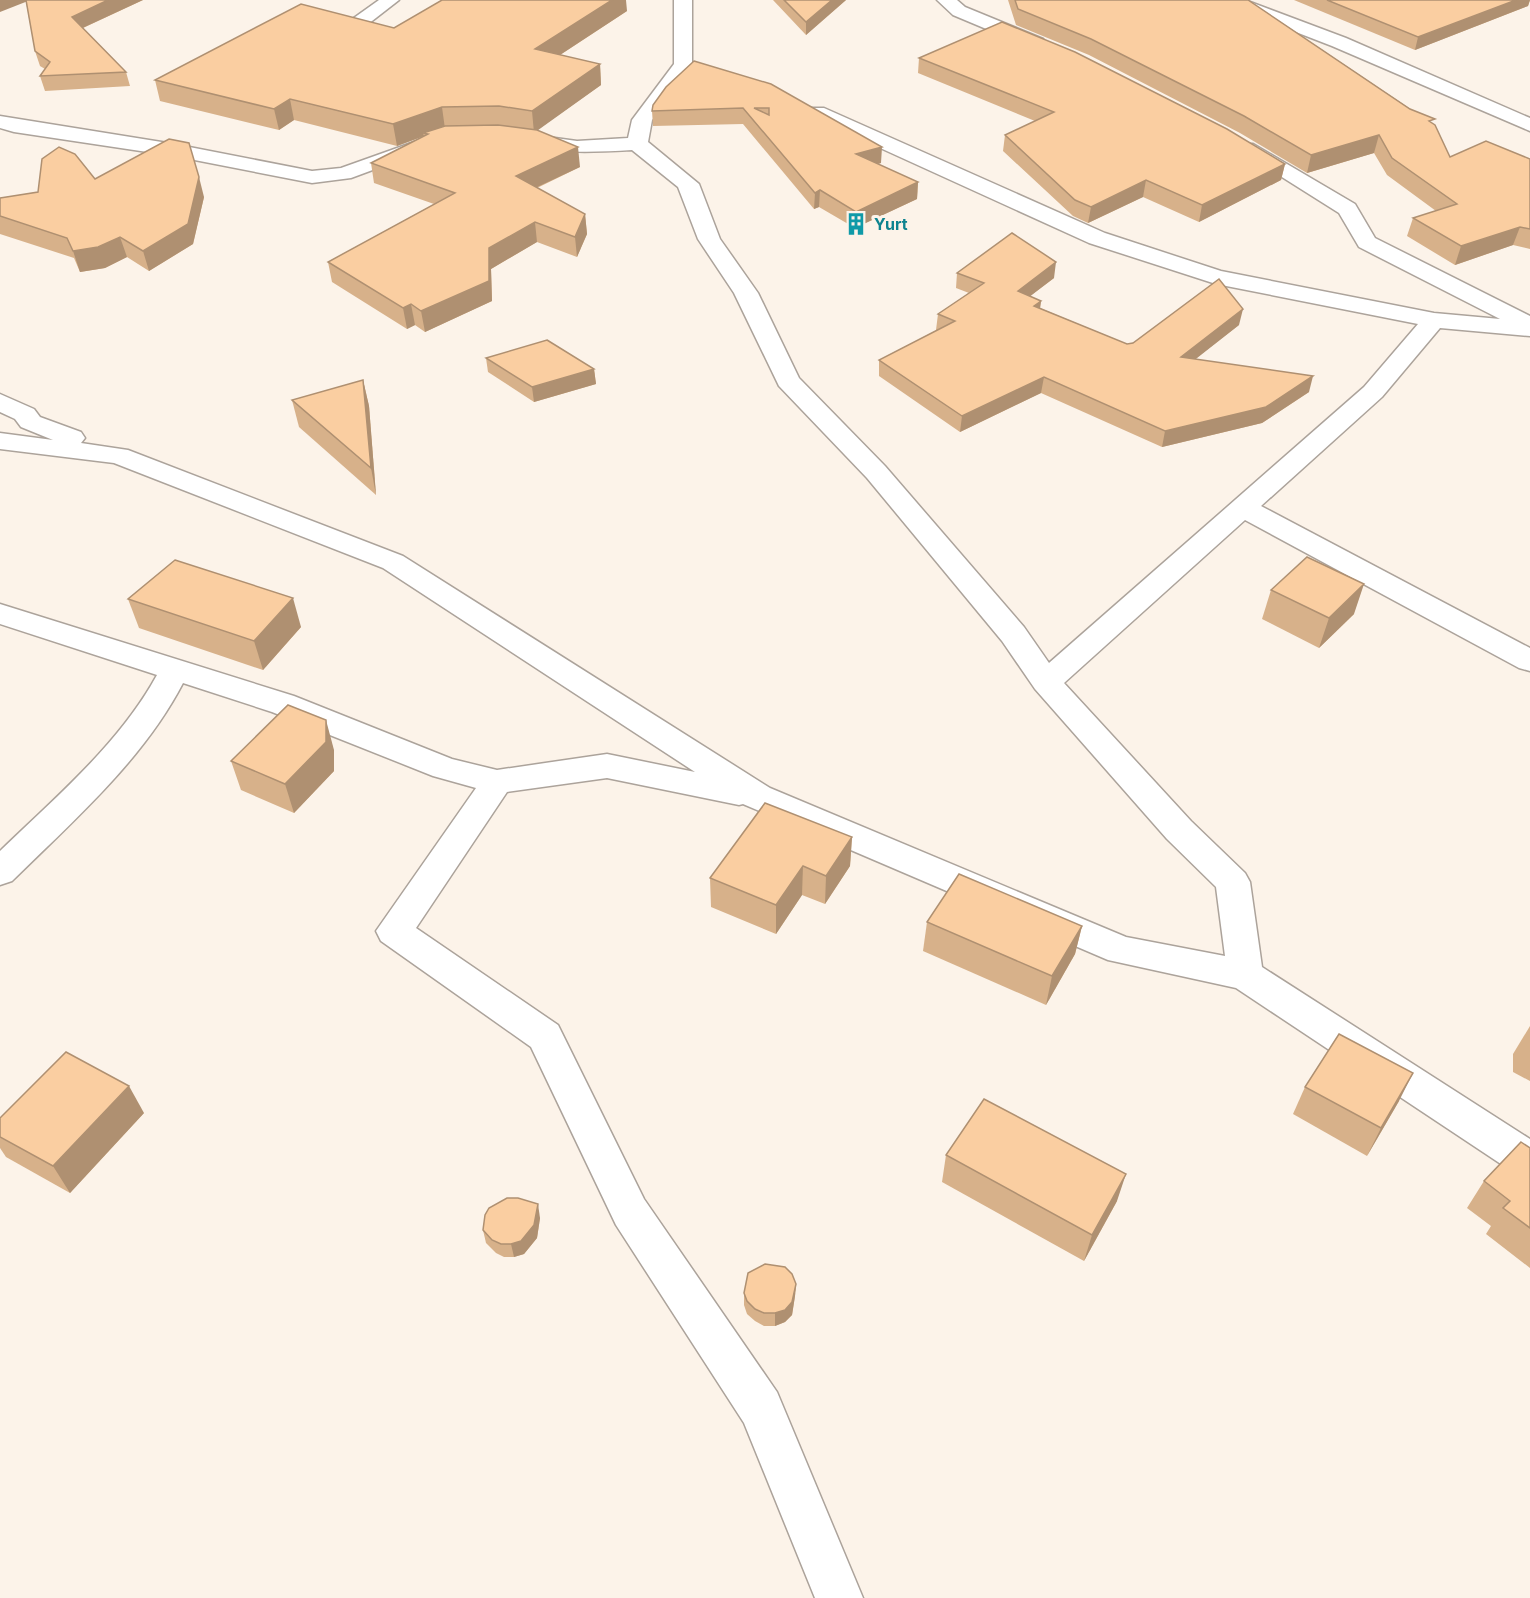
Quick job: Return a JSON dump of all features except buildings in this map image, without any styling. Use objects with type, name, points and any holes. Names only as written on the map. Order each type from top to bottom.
[{"type":"street","points":[[357,24],[390,0]]},
{"type":"street","points":[[637,144],[642,120],[694,67],[681,54],[683,0]]},
{"type":"street","points":[[946,0],[959,10],[1051,49]]},
{"type":"street","points":[[1229,0],[1339,42],[1530,125]]},
{"type":"street","points":[[797,101],[835,123],[1097,238],[1216,277],[1434,320],[1530,327]]},
{"type":"street","points":[[0,122],[174,150],[312,177],[344,174],[435,140]]},
{"type":"street","points":[[512,138],[577,147],[637,144],[688,184],[709,239],[746,293],[788,381],[876,472],[1014,634],[1046,682],[1179,830],[1233,882],[1245,975]]},
{"type":"street","points":[[1232,139],[1347,210],[1367,242],[1530,327]]},
{"type":"street","points":[[1046,682],[1372,392],[1434,320]]},
{"type":"street","points":[[0,402],[25,414],[30,422],[393,562],[758,797],[1121,950],[1245,975],[1530,1161]]},
{"type":"street","points":[[0,441],[119,456]]},
{"type":"street","points":[[1243,508],[1530,661]]},
{"type":"street","points":[[0,614],[345,727],[444,768],[497,782],[607,766],[758,797]]},
{"type":"street","points":[[0,872],[80,794],[152,713],[176,670]]},
{"type":"street","points":[[497,782],[442,865],[393,931],[545,1036],[630,1212],[761,1408],[839,1598]]},
{"type":"place","name":"Yurt","points":[[856,224]]}]
